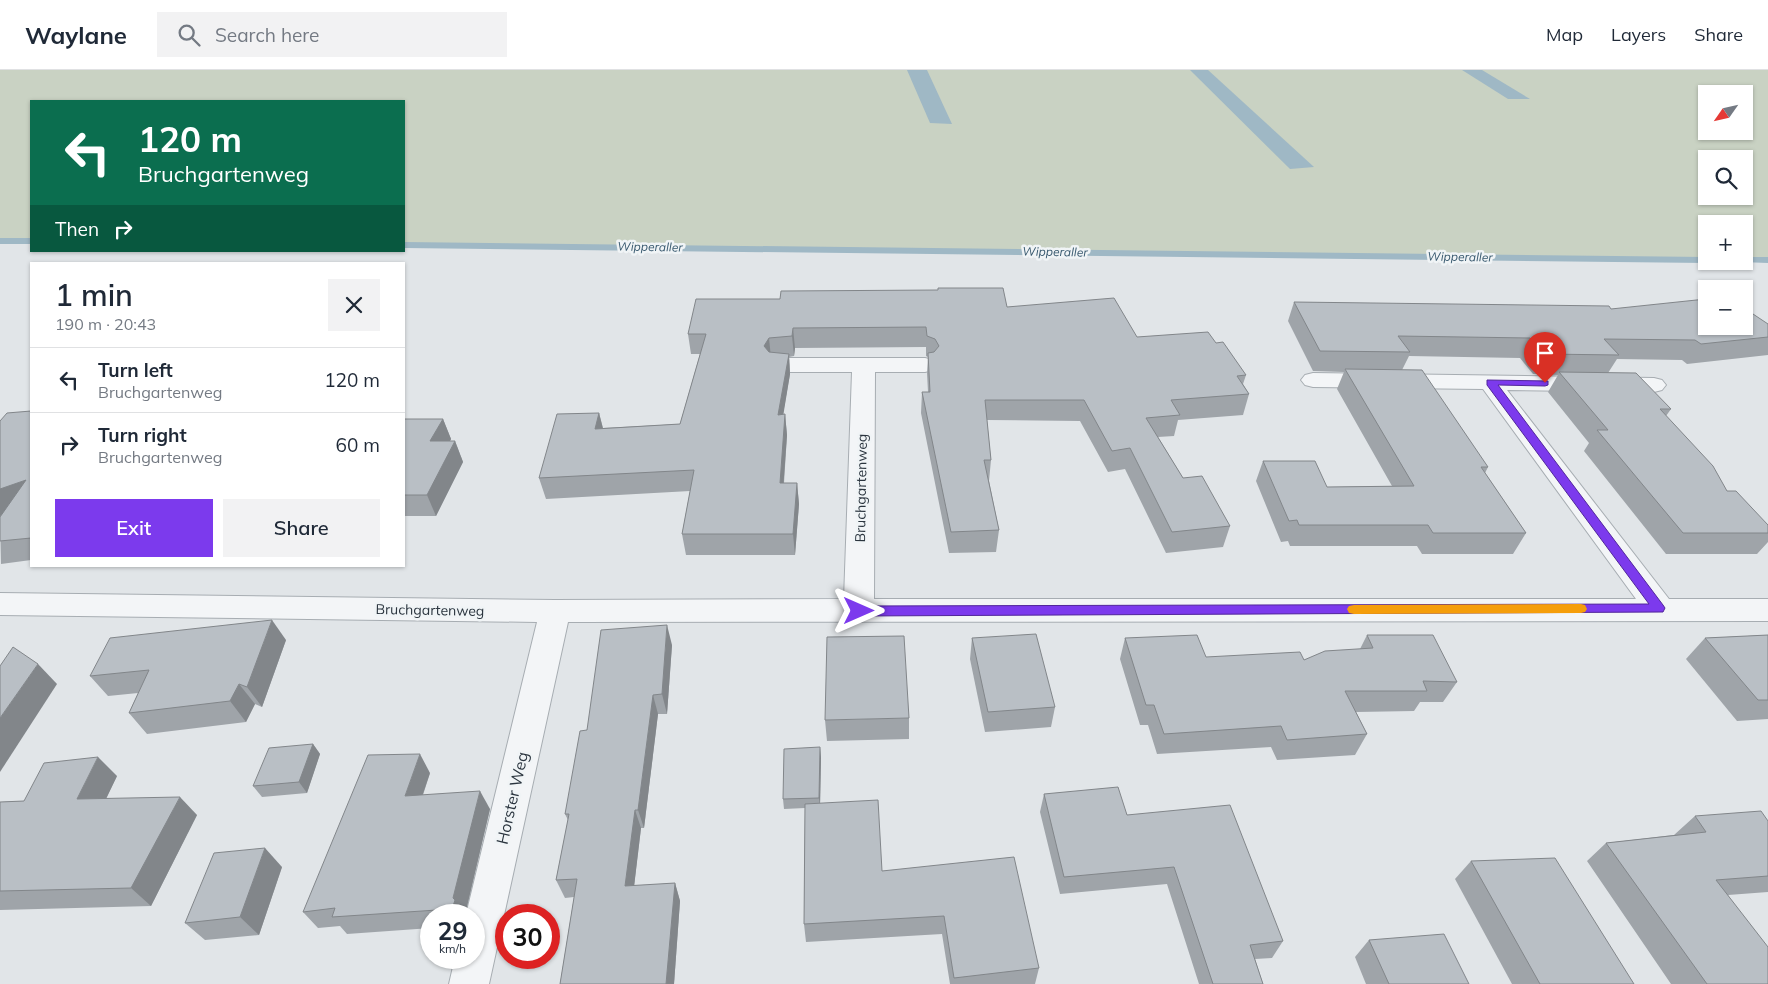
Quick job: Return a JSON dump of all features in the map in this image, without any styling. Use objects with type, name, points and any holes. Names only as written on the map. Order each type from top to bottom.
[{"type":"street","points":[[779,365],[925,365]]},
{"type":"street","name":"Bruchgartenweg","points":[[859,611],[864,365]]},
{"type":"street","points":[[1313,380],[1654,385]]},
{"type":"street","points":[[1490,382],[1659,608]]},
{"type":"street","name":"Bruchgartenweg","points":[[0,604],[555,611],[1659,608],[1768,610]]},
{"type":"street","name":"Horster Weg","points":[[469,984],[555,611]]},
{"type":"green space","points":[[0,70],[1768,70],[1768,262],[1753,262],[1753,215],[1698,215],[1698,261],[405,245],[405,100],[30,100],[30,242],[0,242]]},
{"type":"water","points":[[907,70],[927,70],[952,124],[930,123]]},
{"type":"water","points":[[1190,70],[1208,70],[1314,167],[1290,169]]},
{"type":"water","points":[[1462,70],[1482,70],[1530,99],[1508,99]]},
{"type":"building","points":[[938,288],[1003,288],[1007,307],[1114,298],[1137,337],[1208,332],[1216,343],[1223,342],[1246,375],[1237,376],[1249,394],[1171,400],[1180,415],[1146,418],[1183,478],[1202,476],[1230,526],[1172,532],[1130,448],[1112,451],[1084,400],[985,400],[991,460],[984,460],[999,530],[951,532],[922,392],[930,392],[928,353],[934,352],[939,346],[935,339],[927,336],[926,327],[793,328],[792,336],[769,338],[764,346],[769,352],[789,354],[778,415],[785,414],[780,483],[797,483],[793,534],[682,534],[694,470],[539,478],[557,414],[599,413],[595,429],[680,424],[706,334],[688,334],[696,299],[780,299],[781,291],[938,290]]},
{"type":"building","points":[[1698,300],[1698,335],[1753,335],[1753,314],[1768,324],[1768,337],[1701,344],[1695,340],[1604,339],[1619,355],[1544,354],[1530,338],[1398,336],[1410,352],[1320,351],[1294,302],[1609,306],[1611,309]]},
{"type":"building","points":[[1345,369],[1422,370],[1488,467],[1481,467],[1526,533],[1433,533],[1428,525],[1299,525],[1297,520],[1289,521],[1263,461],[1315,461],[1327,487],[1414,486]]},
{"type":"building","points":[[1559,372],[1636,373],[1671,409],[1660,409],[1713,466],[1727,491],[1736,491],[1768,525],[1768,533],[1683,533],[1597,430],[1608,430]]},
{"type":"building","points":[[30,411],[30,538],[0,541],[0,517],[26,480],[0,489],[0,421],[7,413]]},
{"type":"building","points":[[405,419],[443,419],[430,441],[455,441],[427,495],[405,495]]},
{"type":"building","points":[[272,620],[247,687],[239,684],[230,701],[129,713],[149,670],[90,676],[110,638]]},
{"type":"building","points":[[667,625],[662,694],[653,695],[638,810],[635,810],[625,886],[675,883],[666,984],[560,984],[577,879],[556,880],[569,814],[565,814],[580,731],[587,730],[601,630]]},
{"type":"building","points":[[1036,634],[1055,707],[988,712],[972,638]]},
{"type":"building","points":[[1197,635],[1206,657],[1300,652],[1304,660],[1325,651],[1373,648],[1367,635],[1433,635],[1457,682],[1423,681],[1427,691],[1345,691],[1367,734],[1287,740],[1281,726],[1164,734],[1154,705],[1146,705],[1125,638]]},
{"type":"building","points":[[1768,635],[1768,700],[1758,700],[1705,638]]},
{"type":"building","points":[[904,636],[909,718],[825,720],[827,637]]},
{"type":"building","points":[[13,647],[38,664],[0,718],[0,666]]},
{"type":"building","points":[[313,744],[299,782],[253,786],[269,748]]},
{"type":"building","points":[[820,747],[819,798],[783,799],[784,749]]},
{"type":"building","points":[[420,754],[405,796],[480,791],[453,898],[455,900],[454,904],[420,904],[420,911],[332,917],[335,908],[303,912],[368,755]]},
{"type":"building","points":[[98,757],[77,799],[180,797],[131,888],[0,891],[0,802],[24,801],[44,763]]},
{"type":"building","points":[[1118,787],[1127,815],[1230,805],[1283,941],[1250,945],[1263,984],[1213,984],[1174,867],[1064,877],[1044,794]]},
{"type":"building","points":[[878,800],[882,871],[1014,857],[1039,968],[954,978],[944,916],[804,924],[805,804]]},
{"type":"building","points":[[1761,811],[1768,821],[1768,876],[1716,880],[1768,947],[1768,984],[1707,984],[1606,843],[1706,832],[1695,816]]},
{"type":"building","points":[[265,848],[240,917],[185,923],[214,853]]},
{"type":"building","points":[[1555,858],[1634,984],[1540,984],[1471,861]]},
{"type":"building","points":[[1444,934],[1469,984],[1389,984],[1369,940]]},
{"type":"waterway","name":"Wipperaller","points":[[0,241],[30,241]]},
{"type":"waterway","name":"Wipperaller","points":[[405,245],[1698,260]]},
{"type":"waterway","name":"Wipperaller","points":[[1753,260],[1768,260]]},
{"type":"slow traffic","points":[[1354,609],[1581,609]]},
{"type":"route","points":[[859,611],[1659,608],[1490,382],[1545,383]]}]
